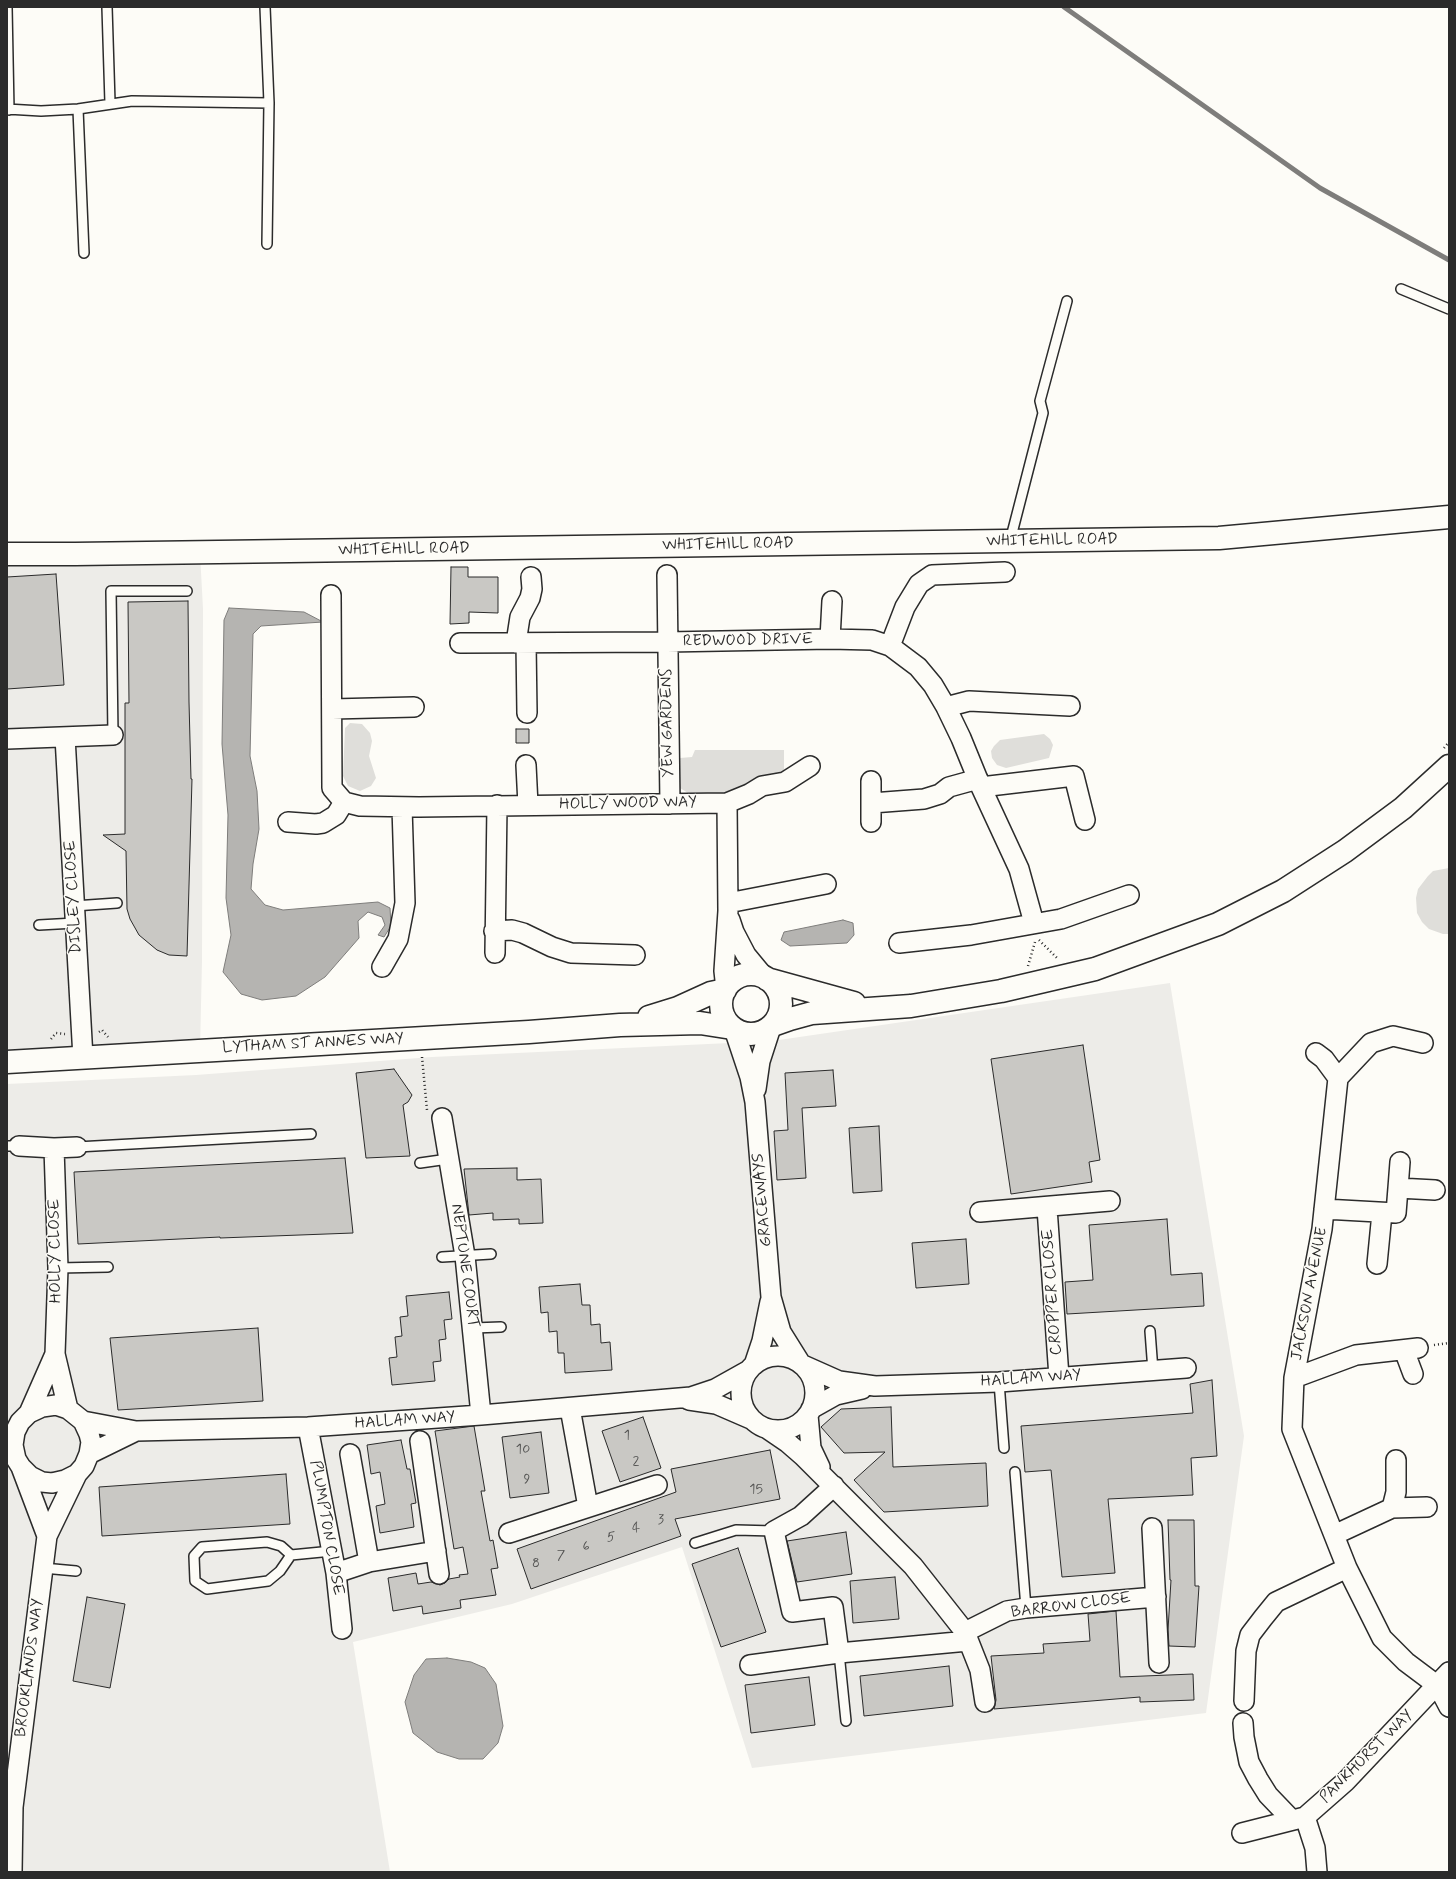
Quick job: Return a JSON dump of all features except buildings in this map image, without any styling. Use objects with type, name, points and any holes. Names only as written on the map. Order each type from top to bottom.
[{"type":"main road","name":"WHITEHILL ROAD","points":[[7,554],[1219,538],[1449,517]]},
{"type":"main road","points":[[876,1008],[848,1002],[754,975],[741,976],[733,980],[725,990],[721,1003],[725,1019],[733,1028],[744,1034],[754,1034],[763,1032],[772,1026],[790,1019],[812,1013],[911,1006],[1001,991],[1095,969],[1218,924],[1283,891],[1345,851],[1403,808],[1446,757]]},
{"type":"main road","points":[[766,978],[775,987],[781,1002],[778,1017],[772,1026]]},
{"type":"main road","name":"LYTHAM ST ANNES WAY","points":[[620,1025],[662,1014],[711,993],[725,990]]},
{"type":"main road","name":"LYTHAM ST ANNES WAY","points":[[7,1062],[620,1025],[700,1023],[733,1028]]},
{"type":"street","points":[[890,646],[905,607],[919,584],[932,576],[1005,572]]},
{"type":"street","name":"YEW GARDENS","points":[[667,575],[670,804]]},
{"type":"street","points":[[527,713],[520,617],[530,598],[532,589],[531,577]]},
{"type":"street","points":[[288,822],[323,823],[336,815],[344,802],[332,788],[331,596]]},
{"type":"street","name":"REDWOOD DRIVE","points":[[830,639],[832,601]]},
{"type":"street","name":"REDWOOD DRIVE","points":[[667,642],[830,639],[872,640],[890,646],[918,667],[933,685],[946,707],[961,738],[979,783],[1019,869],[1034,923]]},
{"type":"street","points":[[460,643],[667,642]]},
{"type":"street","points":[[946,707],[970,701],[1070,706]]},
{"type":"street","points":[[332,709],[414,707]]},
{"type":"street","points":[[7,739],[113,735]]},
{"type":"street","name":"DISLEY CLOSE","points":[[65,737],[84,1058]]},
{"type":"street","points":[[526,765],[528,805]]},
{"type":"street","name":"HOLLY WOOD WAY","points":[[344,802],[360,806],[402,807],[727,803],[749,794],[762,786],[785,782],[810,766]]},
{"type":"street","points":[[872,803],[924,799],[940,794],[949,786],[1074,776],[1085,820]]},
{"type":"street","points":[[871,781],[872,822]]},
{"type":"street","points":[[725,990],[724,970],[728,907],[727,803]]},
{"type":"street","points":[[495,953],[494,931],[497,805]]},
{"type":"street","points":[[382,967],[398,939],[405,903],[402,807]]},
{"type":"street","points":[[728,907],[826,884]]},
{"type":"street","points":[[900,944],[971,935],[1061,919],[1129,895]]},
{"type":"street","points":[[728,907],[734,932],[739,943],[754,966],[766,978]]},
{"type":"street","points":[[494,931],[512,930],[552,947],[571,953],[635,955]]},
{"type":"street","name":"GRACEWAYS","points":[[755,1102],[760,1062],[772,1026]]},
{"type":"street","name":"GRACEWAYS","points":[[733,1028],[750,1077],[755,1102],[771,1297],[781,1332],[802,1365]]},
{"type":"street","points":[[1316,1053],[1324,1059],[1338,1078],[1371,1043],[1393,1036],[1423,1043]]},
{"type":"street","name":"JACKSON AVENUE","points":[[1338,1078],[1322,1229],[1294,1378],[1292,1429],[1347,1568],[1382,1638],[1406,1662],[1443,1679]]},
{"type":"street","name":"NEPTUNE COURT","points":[[442,1118],[465,1256],[481,1415]]},
{"type":"street","points":[[13,1146],[54,1148],[77,1147]]},
{"type":"street","name":"HOLLY CLOSE","points":[[54,1148],[58,1268],[55,1354],[68,1409]]},
{"type":"street","name":"JACKSON AVENUE","points":[[1324,1209],[1396,1213],[1400,1162]]},
{"type":"street","points":[[1398,1188],[1435,1190]]},
{"type":"street","name":"CROPPER CLOSE","points":[[980,1212],[1047,1208],[1110,1201]]},
{"type":"street","name":"CROPPER CLOSE","points":[[1047,1208],[1058,1377]]},
{"type":"street","points":[[1377,1264],[1382,1213]]},
{"type":"street","name":"GRACEWAYS","points":[[752,1367],[762,1341],[771,1297]]},
{"type":"street","name":"JACKSON AVENUE","points":[[1294,1378],[1356,1355],[1411,1349],[1413,1374]]},
{"type":"street","name":"HOLLY CLOSE","points":[[19,1421],[55,1354]]},
{"type":"street","points":[[834,1486],[817,1463],[811,1448],[810,1412],[815,1391],[809,1373],[802,1365],[792,1359],[772,1356],[763,1359],[752,1367],[744,1378],[741,1396],[747,1413],[796,1449],[913,1566],[966,1637],[980,1670],[985,1702]]},
{"type":"street","name":"HALLAM WAY","points":[[802,1365],[839,1381],[875,1386],[999,1382],[1186,1368]]},
{"type":"street","name":"HALLAM WAY","points":[[83,1422],[136,1432],[308,1427],[570,1408],[690,1397],[715,1389],[752,1367]]},
{"type":"street","name":"HALLAM WAY","points":[[810,1412],[836,1395],[875,1386]]},
{"type":"street","name":"HALLAM WAY","points":[[673,1399],[716,1404],[760,1424]]},
{"type":"street","points":[[56,1405],[68,1409],[83,1422],[89,1434],[91,1442],[89,1454],[84,1466],[77,1474],[65,1480],[52,1483],[42,1482],[30,1476],[15,1461],[13,1445],[15,1432],[19,1421],[42,1407],[56,1405]]},
{"type":"street","points":[[570,1408],[588,1507]]},
{"type":"street","points":[[760,1424],[774,1430],[789,1428],[796,1425],[810,1412]]},
{"type":"street","name":"PLUMPTON CLOSE","points":[[308,1427],[336,1573],[342,1629]]},
{"type":"street","name":"HALLAM WAY","points":[[89,1454],[136,1432]]},
{"type":"street","points":[[420,1441],[439,1574]]},
{"type":"street","points":[[350,1454],[369,1562]]},
{"type":"street","points":[[1392,1508],[1396,1492],[1396,1460]]},
{"type":"street","name":"BROOKLANDS WAY","points":[[15,1461],[47,1536]]},
{"type":"street","name":"BROOKLANDS WAY","points":[[12,1872],[12,1808],[47,1536],[77,1474]]},
{"type":"street","points":[[509,1533],[657,1485]]},
{"type":"street","points":[[834,1486],[801,1516],[774,1531],[792,1612],[833,1607],[838,1653]]},
{"type":"street","points":[[1334,1535],[1392,1508],[1426,1507]]},
{"type":"street","points":[[1152,1528],[1158,1663]]},
{"type":"street","points":[[336,1573],[369,1562],[436,1551]]},
{"type":"street","points":[[1244,1701],[1246,1651],[1250,1635],[1262,1618],[1276,1602],[1347,1568]]},
{"type":"street","name":"BARROW CLOSE","points":[[966,1637],[1007,1611],[1026,1608],[1156,1597]]},
{"type":"street","points":[[750,1665],[966,1637]]},
{"type":"street","points":[[1443,1679],[1449,1707]]},
{"type":"street","name":"PANKHURST WAY","points":[[1242,1833],[1299,1819],[1346,1781],[1443,1679]]},
{"type":"street","points":[[1243,1723],[1249,1762],[1268,1795],[1299,1819],[1315,1848],[1317,1872]]},
{"type":"lane","points":[[7,7],[8,109],[41,111],[78,109],[110,103],[132,101],[269,103]]},
{"type":"lane","points":[[107,7],[110,103]]},
{"type":"lane","points":[[265,7],[269,103],[267,244]]},
{"type":"lane","points":[[78,109],[84,253]]},
{"type":"lane","points":[[1401,289],[1449,309]]},
{"type":"lane","points":[[1010,541],[1043,413],[1040,401],[1067,301]]},
{"type":"lane","points":[[113,735],[111,591],[187,591]]},
{"type":"lane","points":[[40,925],[118,903]]},
{"type":"lane","points":[[77,1147],[311,1134]]},
{"type":"lane","points":[[420,1163],[448,1159]]},
{"type":"lane","points":[[442,1257],[491,1254]]},
{"type":"lane","points":[[58,1268],[108,1267]]},
{"type":"lane","points":[[472,1328],[501,1327]]},
{"type":"lane","points":[[1150,1331],[1153,1371]]},
{"type":"lane","points":[[999,1382],[1004,1448]]},
{"type":"lane","points":[[1015,1472],[1026,1608]]},
{"type":"lane","points":[[695,1543],[736,1530],[774,1531]]},
{"type":"lane","points":[[291,1555],[280,1572],[268,1581],[207,1589],[195,1581],[194,1556],[202,1547],[267,1542],[281,1546],[291,1555],[332,1551]]},
{"type":"lane","points":[[43,1568],[76,1571]]},
{"type":"lane","points":[[838,1653],[846,1721]]},
{"type":"path","points":[[1446,757],[1449,742]]},
{"type":"path","points":[[1033,968],[1026,970],[1036,937],[1060,961],[1053,963]]},
{"type":"path","points":[[420,1038],[428,1118],[442,1118]]},
{"type":"shaded area","points":[[200,553],[203,609],[202,961],[200,1050],[7,1062],[7,554]]},
{"type":"shaded area","points":[[229,608],[304,612],[323,622],[261,626],[253,634],[250,756],[257,791],[259,829],[253,864],[251,889],[265,905],[283,910],[378,902],[390,908],[391,926],[384,937],[378,935],[385,925],[382,917],[368,912],[358,921],[359,938],[325,977],[296,996],[262,1000],[241,994],[223,972],[231,935],[226,898],[228,815],[222,744],[224,620]]},
{"type":"shaded area","points":[[350,723],[362,724],[370,733],[372,741],[369,756],[376,778],[371,786],[360,791],[348,786],[343,776],[345,728]]},
{"type":"shaded area","points":[[1044,734],[1050,739],[1053,745],[1049,758],[1006,768],[997,765],[992,758],[991,751],[1000,740]]},
{"type":"shaded area","points":[[695,750],[784,750],[784,770],[781,775],[742,794],[688,793],[680,788],[680,758],[692,757]]},
{"type":"shaded area","points":[[1449,868],[1449,934],[1443,934],[1429,929],[1422,922],[1417,913],[1416,898],[1418,889],[1433,871]]},
{"type":"shaded area","points":[[843,920],[853,923],[854,935],[847,943],[790,946],[781,940],[784,932]]},
{"type":"shaded area","points":[[1170,983],[1244,1436],[1206,1713],[752,1768],[682,1547],[512,1604],[353,1642],[390,1872],[7,1872],[7,1084],[196,1075],[432,1057],[772,1041]]},
{"type":"shaded area","points":[[447,1658],[471,1662],[485,1668],[496,1684],[503,1726],[498,1743],[483,1759],[459,1759],[437,1752],[413,1733],[405,1702],[414,1675],[426,1659]]},
{"type":"waterway","points":[[1064,7],[1320,188],[1449,260]]}]
